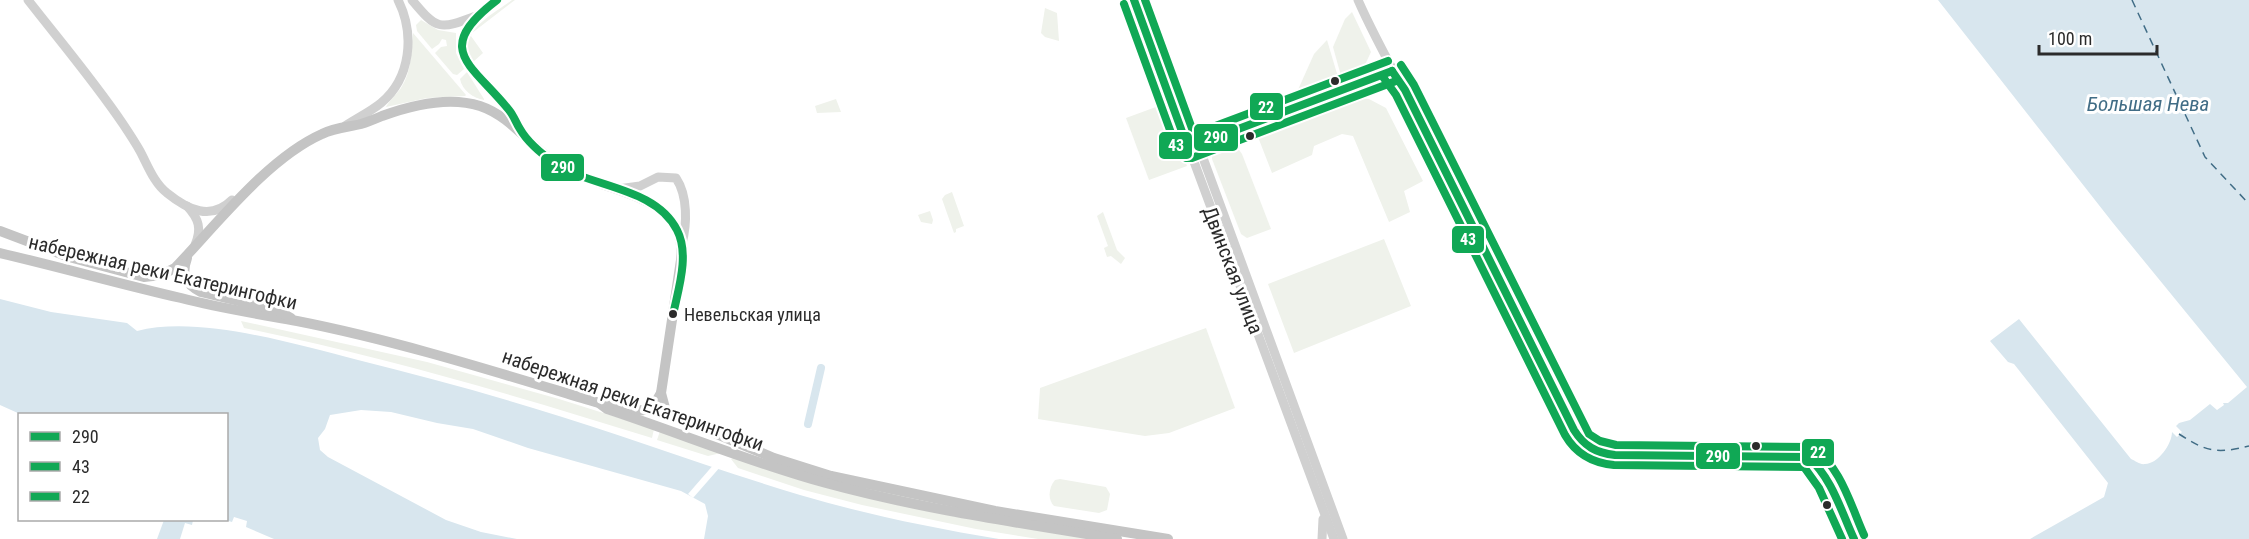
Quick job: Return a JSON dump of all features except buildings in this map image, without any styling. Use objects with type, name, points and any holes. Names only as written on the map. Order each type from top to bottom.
[{"type":"main road","points":[[2,231],[69,256],[144,277],[154,277],[170,271],[281,159],[322,133],[361,124],[417,105],[456,103],[481,106],[494,112],[523,134],[560,166],[581,177],[646,201],[662,210],[678,231],[682,244],[661,393],[654,407],[645,410],[609,401],[599,403]]},
{"type":"main road","points":[[191,251],[183,272],[192,287],[201,292],[277,310],[297,321]]},
{"type":"main road","name":"набережная реки Екатерингофки","points":[[0,253],[180,298],[266,317],[297,321],[451,359],[599,403],[607,409],[827,484],[994,519],[1117,539]]},
{"type":"main road","name":"набережная реки Екатерингофки","points":[[661,393],[667,412],[675,418],[774,458],[831,476],[995,511],[1168,539]]},
{"type":"street","points":[[28,0],[122,123],[166,193],[185,205],[205,212],[214,212],[255,184]]},
{"type":"street","points":[[345,126],[382,102],[392,92],[402,75],[407,59],[408,42],[404,16],[398,0]]},
{"type":"street","points":[[412,0],[430,21],[437,25],[450,26],[478,15]]},
{"type":"street","points":[[497,0],[478,15],[465,31],[462,41],[465,60],[511,112],[523,134]]},
{"type":"street","name":"Двинская улица","points":[[1134,0],[1334,539]]},
{"type":"street","name":"Двинская улица","points":[[1145,0],[1343,539]]},
{"type":"street","points":[[1358,0],[1574,430],[1585,446],[1597,452],[1615,455],[1808,457],[1822,472],[1854,539]]},
{"type":"street","points":[[1188,148],[1392,70]]},
{"type":"street","points":[[616,189],[640,186],[658,177],[676,178],[680,184],[685,210],[686,228],[682,244]]},
{"type":"street","points":[[185,205],[198,220],[199,226],[199,237],[191,251]]},
{"type":"street","points":[[1322,539],[1323,510]]},
{"type":"shaded area","points":[[515,0],[472,33],[486,19]]},
{"type":"shaded area","points":[[1045,8],[1057,13],[1059,41],[1045,37],[1041,33]]},
{"type":"shaded area","points":[[1352,12],[1371,52],[1363,69],[1341,76],[1333,47],[1345,19]]},
{"type":"shaded area","points":[[421,20],[438,30],[456,33],[456,53],[464,69],[457,75],[453,74],[435,53],[441,47],[447,46],[446,40],[442,39],[432,49],[417,31],[416,25]]},
{"type":"shaded area","points":[[413,33],[465,96],[427,98],[386,107],[405,82]]},
{"type":"shaded area","points":[[472,33],[471,36],[483,53],[473,62],[468,52],[468,42]]},
{"type":"shaded area","points":[[1327,40],[1338,77],[1297,92],[1314,54]]},
{"type":"shaded area","points":[[467,72],[484,100],[472,95],[463,87],[460,79]]},
{"type":"shaded area","points":[[1359,98],[1369,99],[1386,108],[1423,181],[1404,191],[1410,212],[1389,222],[1353,136],[1342,134],[1314,146],[1312,155],[1272,173],[1258,137]]},
{"type":"shaded area","points":[[836,99],[841,112],[817,113],[815,106]]},
{"type":"shaded area","points":[[1164,104],[1187,166],[1149,180],[1126,118]]},
{"type":"shaded area","points":[[1236,146],[1242,154],[1271,229],[1247,238],[1241,234],[1212,159],[1212,156]]},
{"type":"shaded area","points":[[952,192],[964,226],[956,229],[954,233],[942,199]]},
{"type":"shaded area","points":[[930,211],[932,224],[921,222],[918,215]]},
{"type":"shaded area","points":[[1103,212],[1117,250],[1125,258],[1121,264],[1111,256],[1107,257],[1104,248],[1108,246],[1097,216]]},
{"type":"shaded area","points":[[1384,239],[1411,306],[1294,353],[1268,284]]},
{"type":"shaded area","points":[[241,321],[427,362],[559,399],[654,429],[652,438],[449,378],[347,351],[244,328]]},
{"type":"shaded area","points":[[1206,328],[1235,408],[1169,433],[1145,436],[1038,419],[1040,388]]},
{"type":"shaded area","points":[[660,431],[721,453],[708,456],[657,440]]},
{"type":"shaded area","points":[[735,457],[1087,539],[1038,539],[976,529],[862,505],[804,490],[738,468],[731,459]]},
{"type":"shaded area","points":[[1055,480],[1106,487],[1110,494],[1107,510],[1099,513],[1054,506],[1050,500],[1050,489]]},
{"type":"water","name":"Большая Нева","points":[[1938,0],[2249,0],[2249,539],[2030,539],[2104,497],[2108,483],[2014,364],[2008,362],[1990,341],[2019,319],[2131,459],[2141,464],[2150,463],[2159,457],[2170,442],[2172,432],[2177,437],[2182,432],[2176,426],[2179,423],[2190,420],[2210,404],[2217,410],[2224,405],[2223,403],[2228,403],[2247,387],[2113,223]]},
{"type":"water","points":[[0,299],[51,312],[127,323],[137,331],[162,327],[218,329],[306,346],[511,401],[824,502],[898,520],[999,539],[704,539],[708,516],[705,504],[681,491],[528,448],[473,429],[391,412],[361,410],[330,415],[325,429],[318,438],[320,450],[328,457],[446,520],[481,532],[517,539],[274,539],[246,527],[247,521],[234,517],[232,522],[228,521],[228,413],[18,413],[0,405]]},
{"type":"water","points":[[164,521],[193,521],[192,525],[185,523],[180,539],[157,539]]},
{"type":"pier","points":[[715,463],[721,466],[693,498],[688,494]]},
{"type":"waterway","points":[[808,424],[821,368]]},
{"type":"ferry route","points":[[2132,0],[2205,157],[2249,204]]},
{"type":"ferry route","points":[[2179,434],[2197,445],[2212,450],[2249,446]]},
{"type":"transit line","name":"290","points":[[497,0],[477,17],[466,32],[462,45],[464,56],[511,112],[527,139],[546,157],[571,172],[639,197],[654,205],[667,216],[677,230],[683,250],[682,272],[673,315]]},
{"type":"transit line","name":"290","points":[[1134,0],[1188,148],[1392,71]]},
{"type":"transit line","name":"22","points":[[1145,0],[1194,134],[1388,61]]},
{"type":"transit line","name":"43","points":[[1124,4],[1178,152],[1186,158],[1192,158],[1396,81]]},
{"type":"transit line","name":"22","points":[[1401,65],[1414,85],[1589,434],[1600,441],[1616,445],[1811,447],[1821,454],[1837,475],[1864,535]]},
{"type":"transit line","name":"290","points":[[1392,71],[1405,90],[1574,430],[1582,440],[1596,450],[1615,455],[1808,457],[1830,485],[1854,539]]},
{"type":"transit line","name":"43","points":[[1383,77],[1396,95],[1569,442],[1592,460],[1614,465],[1804,467],[1819,488],[1842,539]]},
{"type":"place","name":"Невельская улица","points":[[673,314]]}]
